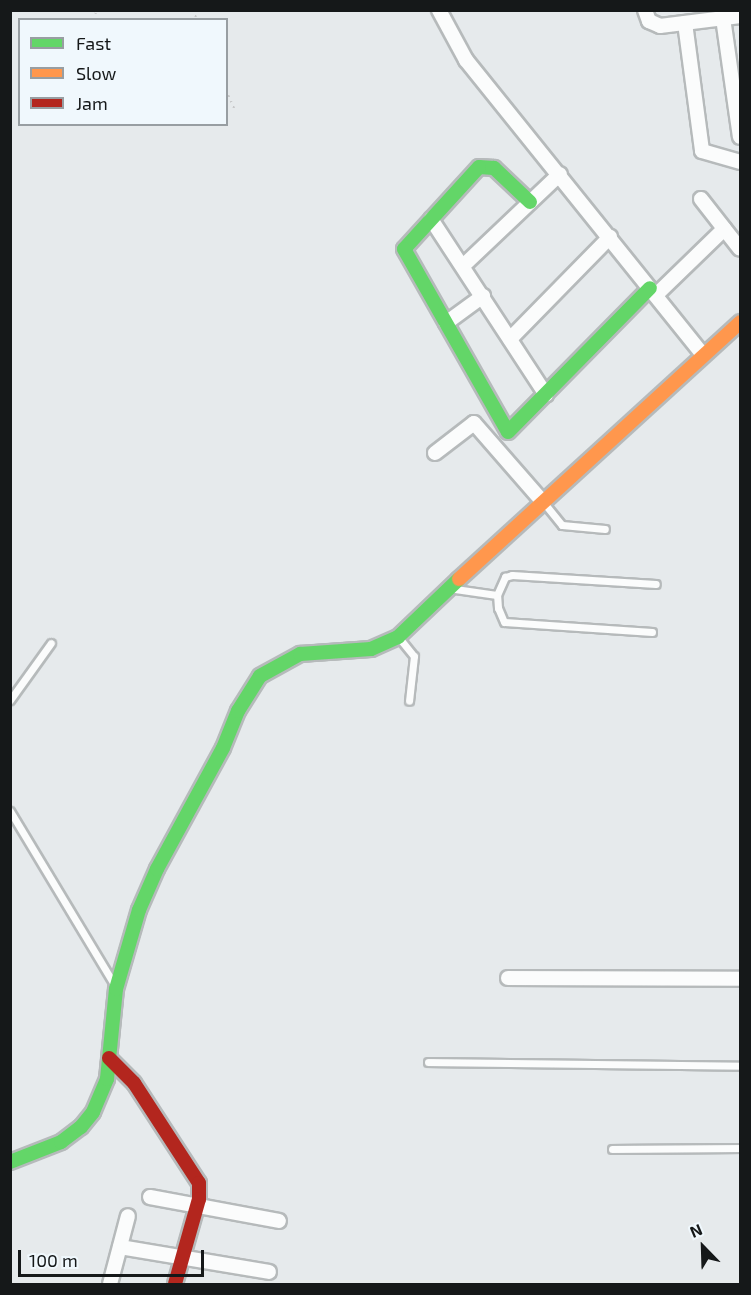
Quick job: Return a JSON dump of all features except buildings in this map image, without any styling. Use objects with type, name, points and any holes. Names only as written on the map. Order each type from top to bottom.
[{"type":"street","points":[[439,10],[466,60],[560,174],[703,355]]},
{"type":"street","points":[[645,10],[653,25],[685,24],[741,16]]},
{"type":"street","points":[[723,18],[740,137]]},
{"type":"street","points":[[685,24],[702,151],[741,162]]},
{"type":"street","points":[[530,202],[494,168],[486,166],[471,173],[405,249],[508,432],[653,291],[724,229]]},
{"type":"street","points":[[464,265],[560,174]]},
{"type":"street","points":[[701,199],[741,249]]},
{"type":"street","points":[[431,219],[464,265],[546,395]]},
{"type":"street","points":[[510,339],[610,237]]},
{"type":"street","points":[[446,323],[483,296]]},
{"type":"street","points":[[10,1162],[61,1142],[81,1127],[101,1096],[107,1079],[116,988],[132,931],[153,879],[218,757],[238,711],[260,676],[300,654],[371,650],[398,637],[542,501],[741,322]]},
{"type":"street","points":[[435,453],[474,423],[542,501]]},
{"type":"street","points":[[508,978],[741,980]]},
{"type":"street","points":[[109,1058],[134,1083],[196,1177],[201,1190],[175,1284]]},
{"type":"street","points":[[150,1197],[279,1221]]},
{"type":"street","points":[[110,1284],[128,1216]]},
{"type":"street","points":[[120,1247],[269,1272]]},
{"type":"lane","points":[[542,501],[562,525],[605,529]]},
{"type":"lane","points":[[652,632],[504,622],[498,608],[497,596],[501,583],[512,575],[656,584]]},
{"type":"lane","points":[[448,588],[497,596]]},
{"type":"lane","points":[[398,637],[414,656],[409,701]]},
{"type":"lane","points":[[10,700],[51,643]]},
{"type":"lane","points":[[10,811],[116,988]]},
{"type":"lane","points":[[428,1062],[741,1066]]},
{"type":"lane","points":[[612,1149],[741,1149]]},
{"type":"path","points":[[228,94],[235,110]]},
{"type":"traffic: fast","points":[[530,202],[494,168],[479,167],[404,249],[508,432],[650,288]]},
{"type":"traffic: fast","points":[[10,1162],[61,1142],[81,1127],[93,1112],[107,1079],[116,989],[139,910],[157,869],[223,748],[238,711],[260,676],[300,654],[371,649],[398,637],[459,579]]},
{"type":"traffic: slow","points":[[459,579],[740,322]]},
{"type":"traffic: jam","points":[[109,1058],[134,1083],[199,1183],[199,1199],[175,1284]]}]
